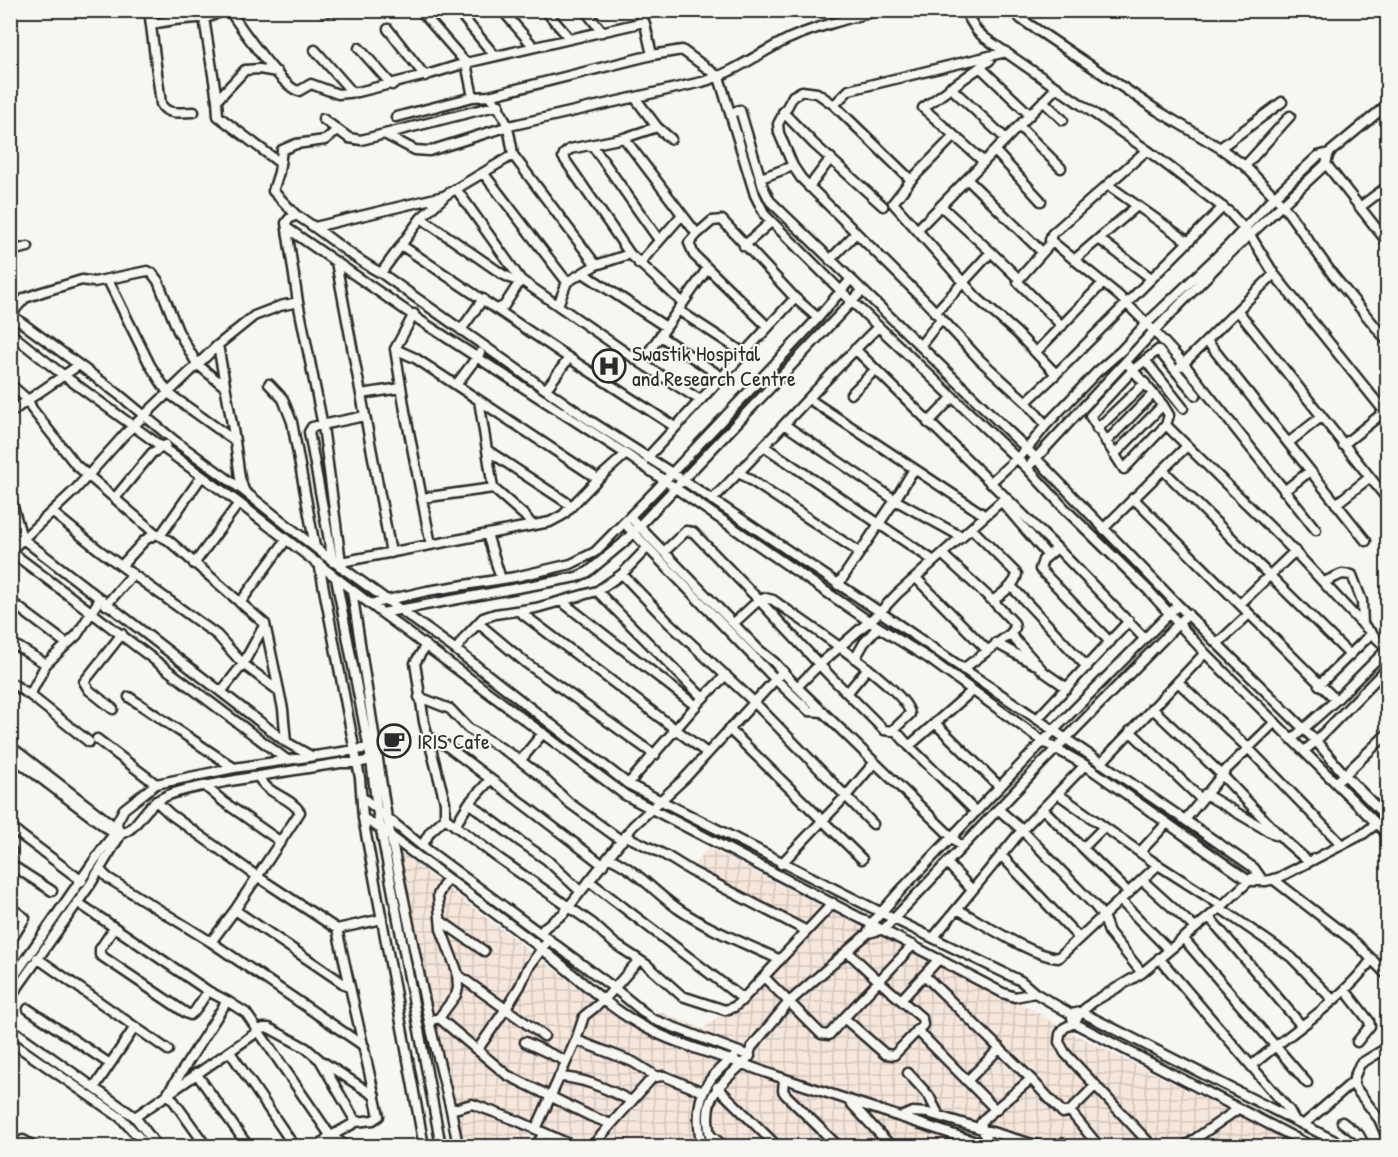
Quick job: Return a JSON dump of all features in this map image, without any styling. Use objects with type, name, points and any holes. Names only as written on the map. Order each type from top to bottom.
[{"type":"street","points":[[149,10],[160,104],[170,112],[194,112]]},
{"type":"street","points":[[151,24],[204,18],[224,10]]},
{"type":"street","points":[[229,10],[255,48],[295,91],[311,84],[338,94],[392,85],[466,63],[644,22]]},
{"type":"street","points":[[420,10],[466,63],[473,97]]},
{"type":"street","points":[[457,10],[495,56]]},
{"type":"street","points":[[502,10],[534,47]]},
{"type":"street","points":[[545,10],[570,39]]},
{"type":"street","points":[[585,10],[602,32]]},
{"type":"street","points":[[639,10],[652,55]]},
{"type":"street","points":[[387,135],[416,150],[425,152],[509,126],[636,99],[719,77],[789,39],[832,23],[881,10]]},
{"type":"street","points":[[964,12],[999,10]]},
{"type":"street","points":[[1013,10],[1022,19],[1158,111],[1220,148],[1245,166],[1283,205],[1333,275],[1388,342]]},
{"type":"street","points":[[964,12],[980,34],[1148,150],[1223,207],[1247,232],[1274,274],[1386,414],[1343,445]]},
{"type":"street","points":[[204,18],[218,116],[280,163]]},
{"type":"street","points":[[388,29],[425,76]]},
{"type":"street","points":[[358,48],[392,85]]},
{"type":"street","points":[[315,50],[352,92]]},
{"type":"street","points":[[396,117],[473,97],[489,96],[652,55],[681,50],[719,77],[755,195],[771,222],[1027,468],[1170,614],[1205,653],[1388,835]]},
{"type":"street","points":[[834,105],[849,90],[1006,52]]},
{"type":"street","points":[[984,162],[922,108],[994,56]]},
{"type":"street","points":[[980,67],[1030,115]]},
{"type":"street","points":[[217,100],[245,70],[259,69],[277,72]]},
{"type":"street","points":[[950,87],[1006,139]]},
{"type":"street","points":[[918,229],[1057,87]]},
{"type":"street","points":[[911,180],[834,105],[817,93],[802,91],[793,96],[783,112],[778,124],[779,133],[793,166],[809,187],[980,360],[1026,402],[1046,425]]},
{"type":"street","points":[[489,96],[499,105],[509,126],[513,155],[596,266]]},
{"type":"street","points":[[636,99],[657,127],[671,139]]},
{"type":"street","points":[[1043,101],[1063,120]]},
{"type":"street","points":[[1220,148],[1282,102]]},
{"type":"street","points":[[1027,468],[1247,232],[1274,197],[1318,156],[1329,153],[1388,104]]},
{"type":"street","points":[[323,119],[349,138],[355,139],[387,135],[499,105]]},
{"type":"street","points":[[730,113],[740,110],[770,201],[1027,449],[1178,605],[1316,741],[1344,774],[1386,816]]},
{"type":"street","points":[[783,112],[883,206]]},
{"type":"street","points":[[1245,166],[1290,116]]},
{"type":"street","points":[[1019,126],[1062,168]]},
{"type":"street","points":[[657,127],[624,138],[566,151],[565,161],[639,264],[680,306],[744,353]]},
{"type":"street","points":[[337,130],[324,140],[286,147],[281,153],[273,191],[296,215],[359,262],[381,273],[484,348],[547,388],[586,418],[880,612],[1185,820],[1258,871],[1263,881]]},
{"type":"street","points":[[954,136],[893,202],[963,282],[1056,374]]},
{"type":"street","points":[[624,138],[681,216],[697,234]]},
{"type":"street","points":[[592,145],[659,240]]},
{"type":"street","points":[[1018,279],[1051,243],[1052,234],[1148,150]]},
{"type":"street","points":[[995,151],[1041,201]]},
{"type":"street","points":[[990,483],[1027,449],[1046,425],[1146,324],[1247,232],[1283,205],[1326,164],[1329,153]]},
{"type":"street","points":[[315,227],[444,196],[513,155]]},
{"type":"street","points":[[809,187],[831,158]]},
{"type":"street","points":[[1326,164],[1387,242]]},
{"type":"street","points":[[761,178],[793,166]]},
{"type":"street","points":[[484,174],[567,282]]},
{"type":"street","points":[[967,179],[1042,252]]},
{"type":"street","points":[[1108,185],[1187,242]]},
{"type":"street","points":[[1360,207],[1388,186]]},
{"type":"street","points":[[457,190],[521,280],[641,363],[700,400]]},
{"type":"street","points":[[381,273],[421,218],[444,196]]},
{"type":"street","points":[[941,206],[991,252],[1018,279],[1019,285],[1062,326]]},
{"type":"street","points":[[1074,260],[1137,206]]},
{"type":"street","points":[[1026,402],[1223,207]]},
{"type":"street","points":[[296,215],[286,223],[298,302],[323,426],[339,564],[335,577],[369,748],[377,810],[441,1146]]},
{"type":"street","points":[[639,264],[681,216]]},
{"type":"street","points":[[421,218],[502,274],[521,280]]},
{"type":"street","points":[[768,327],[707,269],[689,246],[689,243],[712,220],[722,220],[744,246],[818,318]]},
{"type":"street","points":[[744,246],[771,222]]},
{"type":"street","points":[[287,228],[477,357],[626,454],[870,622],[928,658],[1044,742],[1085,765],[1249,881],[1273,879],[1309,862],[1376,824]]},
{"type":"street","points":[[830,260],[856,234]]},
{"type":"street","points":[[1099,239],[1151,278]]},
{"type":"street","points":[[1051,243],[1126,303],[1154,331],[1184,364],[1316,531]]},
{"type":"street","points":[[401,245],[675,427]]},
{"type":"street","points":[[10,251],[28,247]]},
{"type":"street","points":[[920,346],[963,282],[991,252]]},
{"type":"street","points":[[558,305],[567,282],[596,266],[630,254]]},
{"type":"street","points":[[336,262],[391,553]]},
{"type":"street","points":[[351,272],[359,262]]},
{"type":"street","points":[[641,363],[707,269]]},
{"type":"street","points":[[225,387],[197,364],[178,331],[158,281],[152,273],[143,271],[94,282],[82,280],[25,298],[11,314],[117,393],[175,441],[244,490],[315,547],[456,650],[628,784],[1021,981],[1035,993],[1071,1014],[1074,1023],[1311,1146]]},
{"type":"street","points":[[583,273],[666,327]]},
{"type":"street","points":[[1177,371],[1274,274]]},
{"type":"street","points":[[370,604],[426,591],[501,579],[571,564],[595,552],[818,318],[851,279]]},
{"type":"street","points":[[108,280],[150,365],[168,393],[235,441]]},
{"type":"street","points":[[497,309],[504,306],[521,280]]},
{"type":"street","points":[[1036,352],[1103,284]]},
{"type":"street","points":[[382,614],[577,577],[588,572],[610,555],[639,526],[862,291]]},
{"type":"street","points":[[647,458],[795,298]]},
{"type":"street","points":[[461,330],[483,299]]},
{"type":"street","points":[[286,760],[11,551],[22,538],[52,512],[135,425],[218,345],[254,316],[298,302]]},
{"type":"street","points":[[1238,311],[1388,500]]},
{"type":"street","points":[[414,314],[395,349],[431,545]]},
{"type":"street","points":[[712,500],[765,447],[830,373],[878,327]]},
{"type":"street","points":[[10,333],[63,375],[135,425],[320,564],[352,592],[626,795],[1003,993],[1015,997],[1035,993]]},
{"type":"street","points":[[660,336],[722,376]]},
{"type":"street","points":[[1207,341],[1366,541]]},
{"type":"street","points":[[218,345],[240,478],[244,490]]},
{"type":"street","points":[[456,385],[484,348]]},
{"type":"street","points":[[395,349],[416,358],[598,479]]},
{"type":"street","points":[[855,350],[990,483],[1048,556]]},
{"type":"street","points":[[1126,362],[1133,370],[1144,383],[1153,394],[1163,405],[1169,415],[1166,425],[1124,469],[1090,418],[1091,414],[1133,370],[1158,350],[1196,395]]},
{"type":"street","points":[[547,388],[569,358]]},
{"type":"street","points":[[1144,360],[1182,408]]},
{"type":"street","points":[[10,413],[79,365]]},
{"type":"street","points":[[851,394],[875,370]]},
{"type":"street","points":[[1097,429],[1144,383]]},
{"type":"street","points":[[10,384],[28,400],[32,409],[76,465],[158,535],[168,540],[265,624],[279,691],[286,742]]},
{"type":"street","points":[[269,384],[283,399],[292,422],[357,763],[363,818],[424,1146]]},
{"type":"street","points":[[361,394],[401,388]]},
{"type":"street","points":[[1106,442],[1153,394]]},
{"type":"street","points":[[928,423],[953,397]]},
{"type":"street","points":[[809,399],[984,515]]},
{"type":"street","points":[[479,400],[493,488],[532,525]]},
{"type":"street","points":[[1114,455],[1163,405]]},
{"type":"street","points":[[365,416],[312,427],[309,432],[339,564],[352,592],[387,818],[429,1021],[458,1146]]},
{"type":"street","points":[[1288,443],[1321,417]]},
{"type":"street","points":[[785,425],[895,500],[962,537]]},
{"type":"street","points":[[1166,425],[1234,490],[1387,648],[1336,700],[1292,739]]},
{"type":"street","points":[[115,498],[146,458],[161,446],[175,441]]},
{"type":"street","points":[[1103,529],[1187,446]]},
{"type":"street","points":[[765,447],[934,561]]},
{"type":"street","points":[[487,450],[572,506]]},
{"type":"street","points":[[339,564],[550,522],[563,515],[626,454]]},
{"type":"street","points":[[838,585],[914,469]]},
{"type":"street","points":[[1162,470],[1350,655]]},
{"type":"street","points":[[1284,491],[1310,471]]},
{"type":"street","points":[[740,473],[859,552]]},
{"type":"street","points":[[122,565],[145,540],[158,535],[202,476]]},
{"type":"street","points":[[1336,504],[1370,478]]},
{"type":"street","points":[[422,498],[493,488]]},
{"type":"street","points":[[10,496],[22,538]]},
{"type":"street","points":[[1133,498],[1336,700]]},
{"type":"street","points":[[797,687],[1003,499]]},
{"type":"street","points":[[1003,499],[1057,548],[1144,639]]},
{"type":"street","points":[[194,564],[239,503]]},
{"type":"street","points":[[52,512],[217,635],[243,664],[279,691]]},
{"type":"street","points":[[627,520],[639,526],[797,687],[962,847]]},
{"type":"street","points":[[627,520],[632,533],[775,679],[809,711],[823,712]]},
{"type":"street","points":[[972,529],[1016,571],[1016,580],[993,601]]},
{"type":"street","points":[[10,530],[286,742],[312,756]]},
{"type":"street","points":[[664,552],[684,532],[690,530],[759,600],[884,730],[891,732],[908,717],[910,710],[856,657],[772,600],[765,597],[759,600],[734,623]]},
{"type":"street","points":[[487,534],[501,579]]},
{"type":"street","points":[[240,603],[286,540]]},
{"type":"street","points":[[1057,548],[1043,560],[1040,569],[1110,642]]},
{"type":"street","points":[[456,650],[483,618],[495,614],[520,612],[597,591],[622,574],[647,549]]},
{"type":"street","points":[[1240,604],[1294,551]]},
{"type":"street","points":[[942,554],[993,601],[1014,623],[1015,628],[963,669]]},
{"type":"street","points":[[30,695],[46,664],[77,635],[93,612],[133,574]]},
{"type":"street","points":[[622,574],[668,622],[754,702],[873,824]]},
{"type":"street","points":[[1324,582],[1342,574],[1352,574],[1362,601],[1363,625]]},
{"type":"street","points":[[916,578],[987,650]]},
{"type":"street","points":[[1011,585],[1087,667]]},
{"type":"street","points":[[597,591],[703,698]]},
{"type":"street","points":[[10,601],[67,644]]},
{"type":"street","points":[[561,601],[696,706]]},
{"type":"street","points":[[712,1146],[709,1135],[708,1106],[717,1087],[743,1063],[788,1003],[868,933],[880,912],[1054,730],[1178,605]]},
{"type":"street","points":[[520,612],[707,753]]},
{"type":"street","points":[[868,933],[884,929],[1055,749],[1188,614]]},
{"type":"street","points":[[1218,643],[1249,614]]},
{"type":"street","points":[[1037,719],[1129,621]]},
{"type":"street","points":[[477,623],[526,663],[655,755]]},
{"type":"street","points":[[221,692],[243,664],[265,624]]},
{"type":"street","points":[[856,657],[864,643],[878,627]]},
{"type":"street","points":[[113,709],[89,690],[84,682],[122,634]]},
{"type":"street","points":[[1010,634],[1039,667]]},
{"type":"street","points":[[1319,685],[1371,634]]},
{"type":"street","points":[[10,642],[46,664]]},
{"type":"street","points":[[996,643],[1039,667],[1067,688]]},
{"type":"street","points":[[422,846],[430,832],[445,818],[445,802],[427,736],[415,663],[426,645]]},
{"type":"street","points":[[1101,763],[1205,653]]},
{"type":"street","points":[[848,692],[868,668]]},
{"type":"street","points":[[1304,751],[1388,668]]},
{"type":"street","points":[[541,933],[562,914],[650,809],[686,778],[783,671]]},
{"type":"street","points":[[628,784],[726,675]]},
{"type":"street","points":[[10,682],[156,784]]},
{"type":"street","points":[[1178,682],[1248,748],[1342,844]]},
{"type":"street","points":[[909,747],[972,691]]},
{"type":"street","points":[[129,697],[234,768]]},
{"type":"street","points":[[419,697],[450,709],[468,728],[520,761],[542,777],[568,802],[624,839],[665,855],[691,871],[807,931]]},
{"type":"street","points":[[1152,708],[1309,862]]},
{"type":"street","points":[[1185,820],[1222,775],[1275,722]]},
{"type":"street","points":[[935,723],[1000,787]]},
{"type":"street","points":[[729,729],[821,822],[862,859]]},
{"type":"street","points":[[894,730],[976,812]]},
{"type":"street","points":[[1130,731],[1203,796],[1286,841]]},
{"type":"street","points":[[520,761],[543,733]]},
{"type":"street","points":[[1336,783],[1388,733]]},
{"type":"street","points":[[427,736],[447,746],[490,780],[606,861],[623,863],[668,902],[690,916],[780,960]]},
{"type":"street","points":[[10,746],[119,834]]},
{"type":"street","points":[[10,998],[100,870],[119,834],[117,822],[124,808],[156,784],[234,768],[369,748]]},
{"type":"street","points":[[10,755],[119,834]]},
{"type":"street","points":[[10,982],[82,881],[119,834],[129,831],[147,808],[156,801],[205,786],[340,763],[371,760]]},
{"type":"street","points":[[773,872],[846,796],[874,763]]},
{"type":"street","points":[[933,938],[1022,830],[1085,765]]},
{"type":"street","points":[[211,942],[298,816],[299,809],[264,788],[258,776]]},
{"type":"street","points":[[455,826],[469,803],[490,780]]},
{"type":"street","points":[[205,786],[281,842]]},
{"type":"street","points":[[1058,794],[1291,957],[1334,1000]]},
{"type":"street","points":[[362,797],[422,846],[549,939],[652,1019],[738,1051],[750,1052]]},
{"type":"street","points":[[156,801],[170,814],[258,877],[337,929],[378,1118],[356,1122],[331,1135],[319,1146]]},
{"type":"street","points":[[469,803],[547,860],[580,891]]},
{"type":"street","points":[[998,809],[1022,830],[1095,906],[1103,916],[1109,932],[1142,973]]},
{"type":"street","points":[[1043,809],[1129,893]]},
{"type":"street","points":[[363,818],[542,949],[604,1000],[650,1030],[716,1056],[732,1059],[847,1100],[990,1146]]},
{"type":"street","points":[[445,818],[639,960],[682,996],[725,1010],[734,1007],[743,999],[833,903]]},
{"type":"street","points":[[1140,852],[1167,824]]},
{"type":"street","points":[[1083,848],[1104,826]]},
{"type":"street","points":[[10,827],[82,881]]},
{"type":"street","points":[[1001,855],[1079,938]]},
{"type":"street","points":[[947,863],[972,890]]},
{"type":"street","points":[[10,864],[52,891]]},
{"type":"street","points":[[957,909],[1020,944],[1049,957],[1058,958],[1158,865]]},
{"type":"street","points":[[100,870],[108,878],[211,942],[364,1046]]},
{"type":"street","points":[[1152,1146],[1060,1047],[1060,1034],[1064,1028],[1074,1023],[1081,1012],[1093,1002],[1142,973],[1221,907],[1258,871]]},
{"type":"street","points":[[429,1021],[439,1018],[456,995],[458,975],[441,929],[438,895],[447,878]]},
{"type":"street","points":[[1273,879],[1357,944],[1385,973]]},
{"type":"street","points":[[1142,880],[1195,928]]},
{"type":"street","points":[[589,881],[743,999]]},
{"type":"street","points":[[1120,901],[1168,950]]},
{"type":"street","points":[[77,902],[208,992],[306,1048],[320,1060],[375,1096]]},
{"type":"street","points":[[10,907],[25,918],[10,942]]},
{"type":"street","points":[[235,910],[350,988]]},
{"type":"street","points":[[1209,917],[1301,1025]]},
{"type":"street","points":[[337,929],[382,919]]},
{"type":"street","points":[[441,921],[484,951]]},
{"type":"street","points":[[114,928],[100,950],[100,955],[157,994],[190,1015],[208,992]]},
{"type":"street","points":[[1183,938],[1307,1083]]},
{"type":"street","points":[[478,1049],[520,986],[528,968],[549,939]]},
{"type":"street","points":[[764,977],[788,1003],[825,1036],[829,1035],[913,945]]},
{"type":"street","points":[[844,1018],[890,1056],[894,1055],[923,1025],[922,1018],[848,952]]},
{"type":"street","points":[[37,958],[168,1050]]},
{"type":"street","points":[[901,1000],[939,958]]},
{"type":"street","points":[[1159,958],[1289,1110],[1296,1122]]},
{"type":"street","points":[[536,1146],[550,1096],[576,1040],[584,1016],[604,1000],[639,960]]},
{"type":"street","points":[[1251,1066],[1334,1000],[1362,974],[1372,960]]},
{"type":"street","points":[[458,975],[544,1036]]},
{"type":"street","points":[[924,975],[1031,1079],[1060,1112],[1070,1111],[1096,1085]]},
{"type":"street","points":[[1345,990],[1370,1021],[1371,1026],[1357,1042]]},
{"type":"street","points":[[168,1093],[227,1001]]},
{"type":"street","points":[[28,1009],[110,1064]]},
{"type":"street","points":[[1071,1014],[1081,1012],[1345,1146]]},
{"type":"street","points":[[246,1013],[331,1135],[346,1146]]},
{"type":"street","points":[[439,1018],[507,1075],[611,1124]]},
{"type":"street","points":[[94,1088],[135,1027]]},
{"type":"street","points":[[10,1028],[135,1117],[157,1146]]},
{"type":"street","points":[[135,1117],[258,1031],[270,1028]]},
{"type":"street","points":[[917,1030],[996,1110]]},
{"type":"street","points":[[576,1040],[633,1062],[657,1077]]},
{"type":"street","points":[[10,1041],[121,1118],[142,1144]]},
{"type":"street","points":[[525,1042],[566,1061]]},
{"type":"street","points":[[1388,1047],[1360,1064],[1354,1081],[1354,1086],[1384,1129],[1388,1140]]},
{"type":"street","points":[[967,1081],[999,1048]]},
{"type":"street","points":[[702,1146],[698,1127],[699,1102],[718,1070],[738,1051]]},
{"type":"street","points":[[230,1052],[294,1146]]},
{"type":"street","points":[[320,1060],[356,1122]]},
{"type":"street","points":[[196,1073],[248,1146]]},
{"type":"street","points":[[908,1073],[928,1096],[939,1116]]},
{"type":"street","points":[[592,1146],[653,1077],[664,1076],[703,1092]]},
{"type":"street","points":[[559,1077],[576,1078],[594,1083],[632,1101]]},
{"type":"street","points":[[784,1078],[783,1091],[786,1095],[838,1146]]},
{"type":"street","points":[[990,1146],[981,1123],[1031,1079]]},
{"type":"street","points":[[1284,1133],[1354,1081]]},
{"type":"street","points":[[717,1087],[777,1146]]},
{"type":"street","points":[[168,1093],[206,1146]]},
{"type":"street","points":[[847,1100],[891,1146]]},
{"type":"street","points":[[451,1110],[472,1104],[573,1146]]},
{"type":"street","points":[[1185,1146],[1239,1109]]},
{"type":"street","points":[[900,1117],[920,1111],[1038,1146]]},
{"type":"street","points":[[1070,1111],[1096,1144]]},
{"type":"street","points":[[1342,1122],[1359,1135],[1365,1146]]},
{"type":"street","points":[[709,1135],[724,1146]]},
{"type":"street","points":[[15,1146],[23,1140],[34,1146]]},
{"type":"shaded area","points":[[708,848],[999,996],[1024,1005],[1074,1034],[1300,1146],[460,1146],[401,853],[614,1015],[646,1034],[660,1012],[703,1029],[721,1014],[806,925],[692,867]]},
{"type":"place","name":"Swastik Hospital and Research Centre","points":[[609,366]]},
{"type":"place","name":"IRIS Cafe","points":[[394,741]]}]
